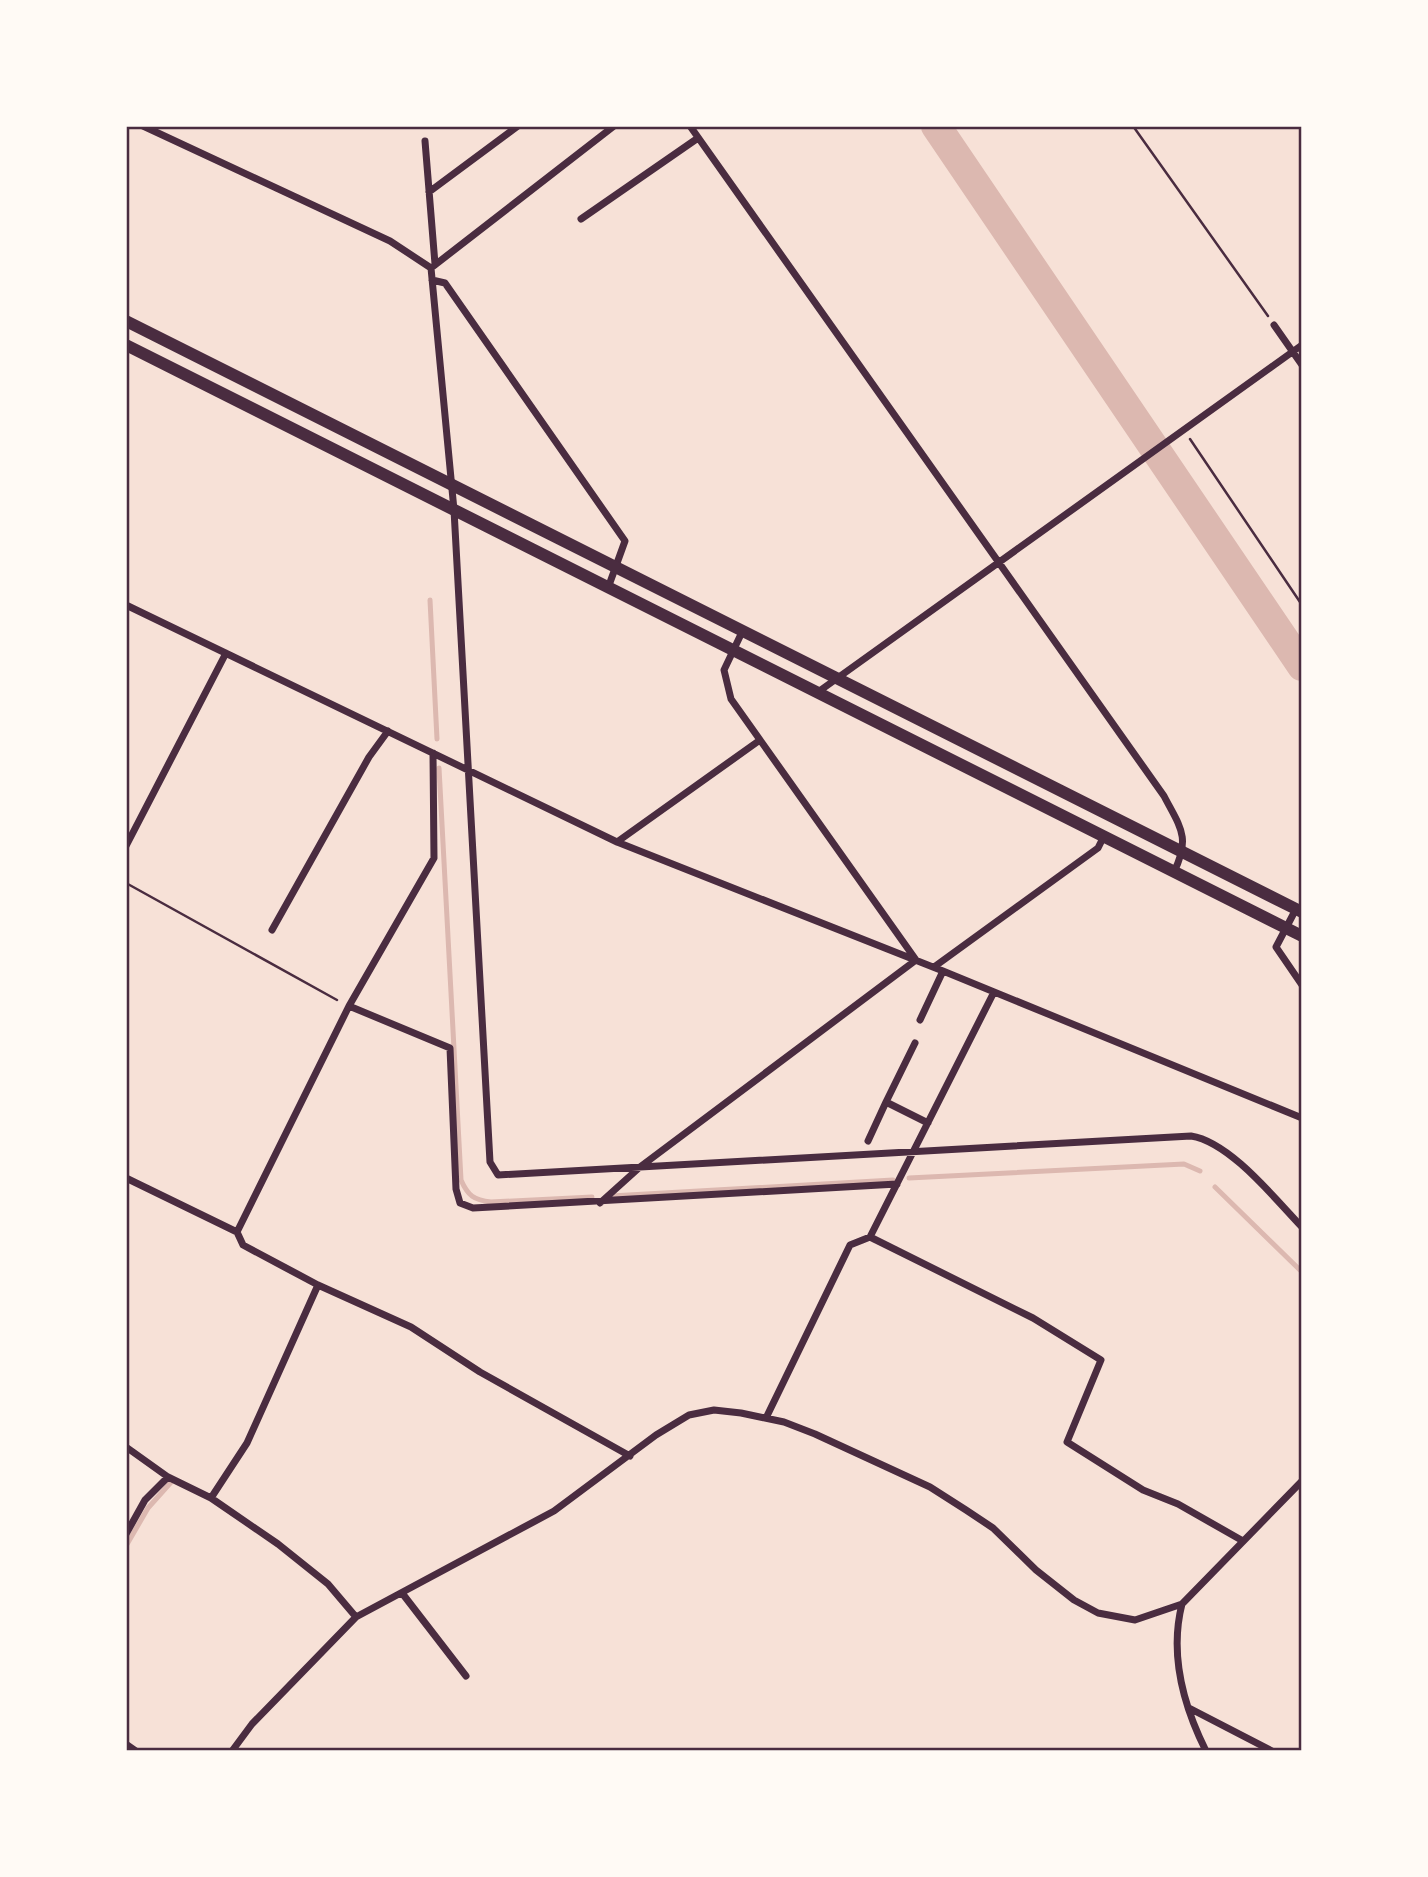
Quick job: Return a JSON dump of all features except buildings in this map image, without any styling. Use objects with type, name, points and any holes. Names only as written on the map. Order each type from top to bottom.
[{"type":"main road","points":[[126,321],[1299,911]]},
{"type":"main road","points":[[126,345],[1302,936]]},
{"type":"street","points":[[143,126],[390,242],[433,266]]},
{"type":"street","points":[[429,192],[518,126]]},
{"type":"street","points":[[433,266],[614,126]]},
{"type":"street","points":[[690,126],[1164,796],[1184,834],[1184,852],[1174,872]]},
{"type":"street","points":[[581,219],[698,138]]},
{"type":"street","points":[[425,141],[432,280],[454,510],[490,1162],[498,1175],[1191,1136],[1205,1138],[1244,1168],[1302,1227]]},
{"type":"street","points":[[432,280],[445,283],[625,541],[618,567],[608,588]]},
{"type":"street","points":[[1274,325],[1302,365]]},
{"type":"street","points":[[818,692],[1302,345]]},
{"type":"street","points":[[126,605],[617,842],[934,967],[1302,1118]]},
{"type":"street","points":[[743,630],[723,670],[731,699],[916,960]]},
{"type":"street","points":[[126,846],[226,653]]},
{"type":"street","points":[[272,930],[369,757],[388,731]]},
{"type":"street","points":[[617,842],[760,740]]},
{"type":"street","points":[[237,1232],[349,1006],[434,858],[433,753]]},
{"type":"street","points":[[934,967],[1098,848],[1104,836]]},
{"type":"street","points":[[1299,911],[1276,947],[1302,985]]},
{"type":"street","points":[[600,1203],[640,1167],[916,960]]},
{"type":"street","points":[[920,1020],[943,971]]},
{"type":"street","points":[[766,1418],[850,1245],[870,1237],[994,992]]},
{"type":"street","points":[[349,1006],[450,1048],[456,1189],[460,1203],[473,1208],[600,1203],[897,1184]]},
{"type":"street","points":[[868,1142],[915,1043]]},
{"type":"street","points":[[886,1102],[928,1123]]},
{"type":"street","points":[[126,1178],[237,1232],[243,1245],[318,1285],[411,1327],[480,1372],[630,1457]]},
{"type":"street","points":[[870,1237],[1033,1318],[1101,1360],[1067,1442],[1143,1490],[1178,1504],[1243,1541]]},
{"type":"street","points":[[211,1498],[247,1443],[318,1285]]},
{"type":"street","points":[[232,1751],[277,1696],[356,1617],[554,1511],[630,1457],[656,1434],[689,1415],[714,1409],[766,1418],[815,1434],[930,1488],[993,1528],[1036,1570],[1074,1600],[1098,1613],[1135,1620],[1182,1604],[1301,1484]]},
{"type":"street","points":[[126,1447],[168,1476],[211,1498],[328,1584],[356,1617]]},
{"type":"street","points":[[126,1534],[145,1500],[168,1476]]},
{"type":"street","points":[[402,1592],[466,1676]]},
{"type":"street","points":[[1182,1604],[1176,1628],[1179,1677],[1206,1751]]},
{"type":"street","points":[[1189,1708],[1272,1751]]},
{"type":"street","points":[[126,1744],[136,1751]]},
{"type":"path","points":[[1133,126],[1264,311]]},
{"type":"path","points":[[1184,430],[1302,605]]},
{"type":"path","points":[[126,883],[349,1006]]},
{"type":"waterway","points":[[936,126],[1302,666]]},
{"type":"waterway","points":[[430,600],[437,739]]},
{"type":"waterway","points":[[439,768],[461,1180],[472,1196],[491,1202],[592,1197]]},
{"type":"waterway","points":[[909,1178],[1184,1164],[1200,1171]]},
{"type":"waterway","points":[[611,1196],[893,1180]]},
{"type":"waterway","points":[[1215,1187],[1302,1272]]},
{"type":"waterway","points":[[126,1546],[148,1508],[173,1480]]}]
